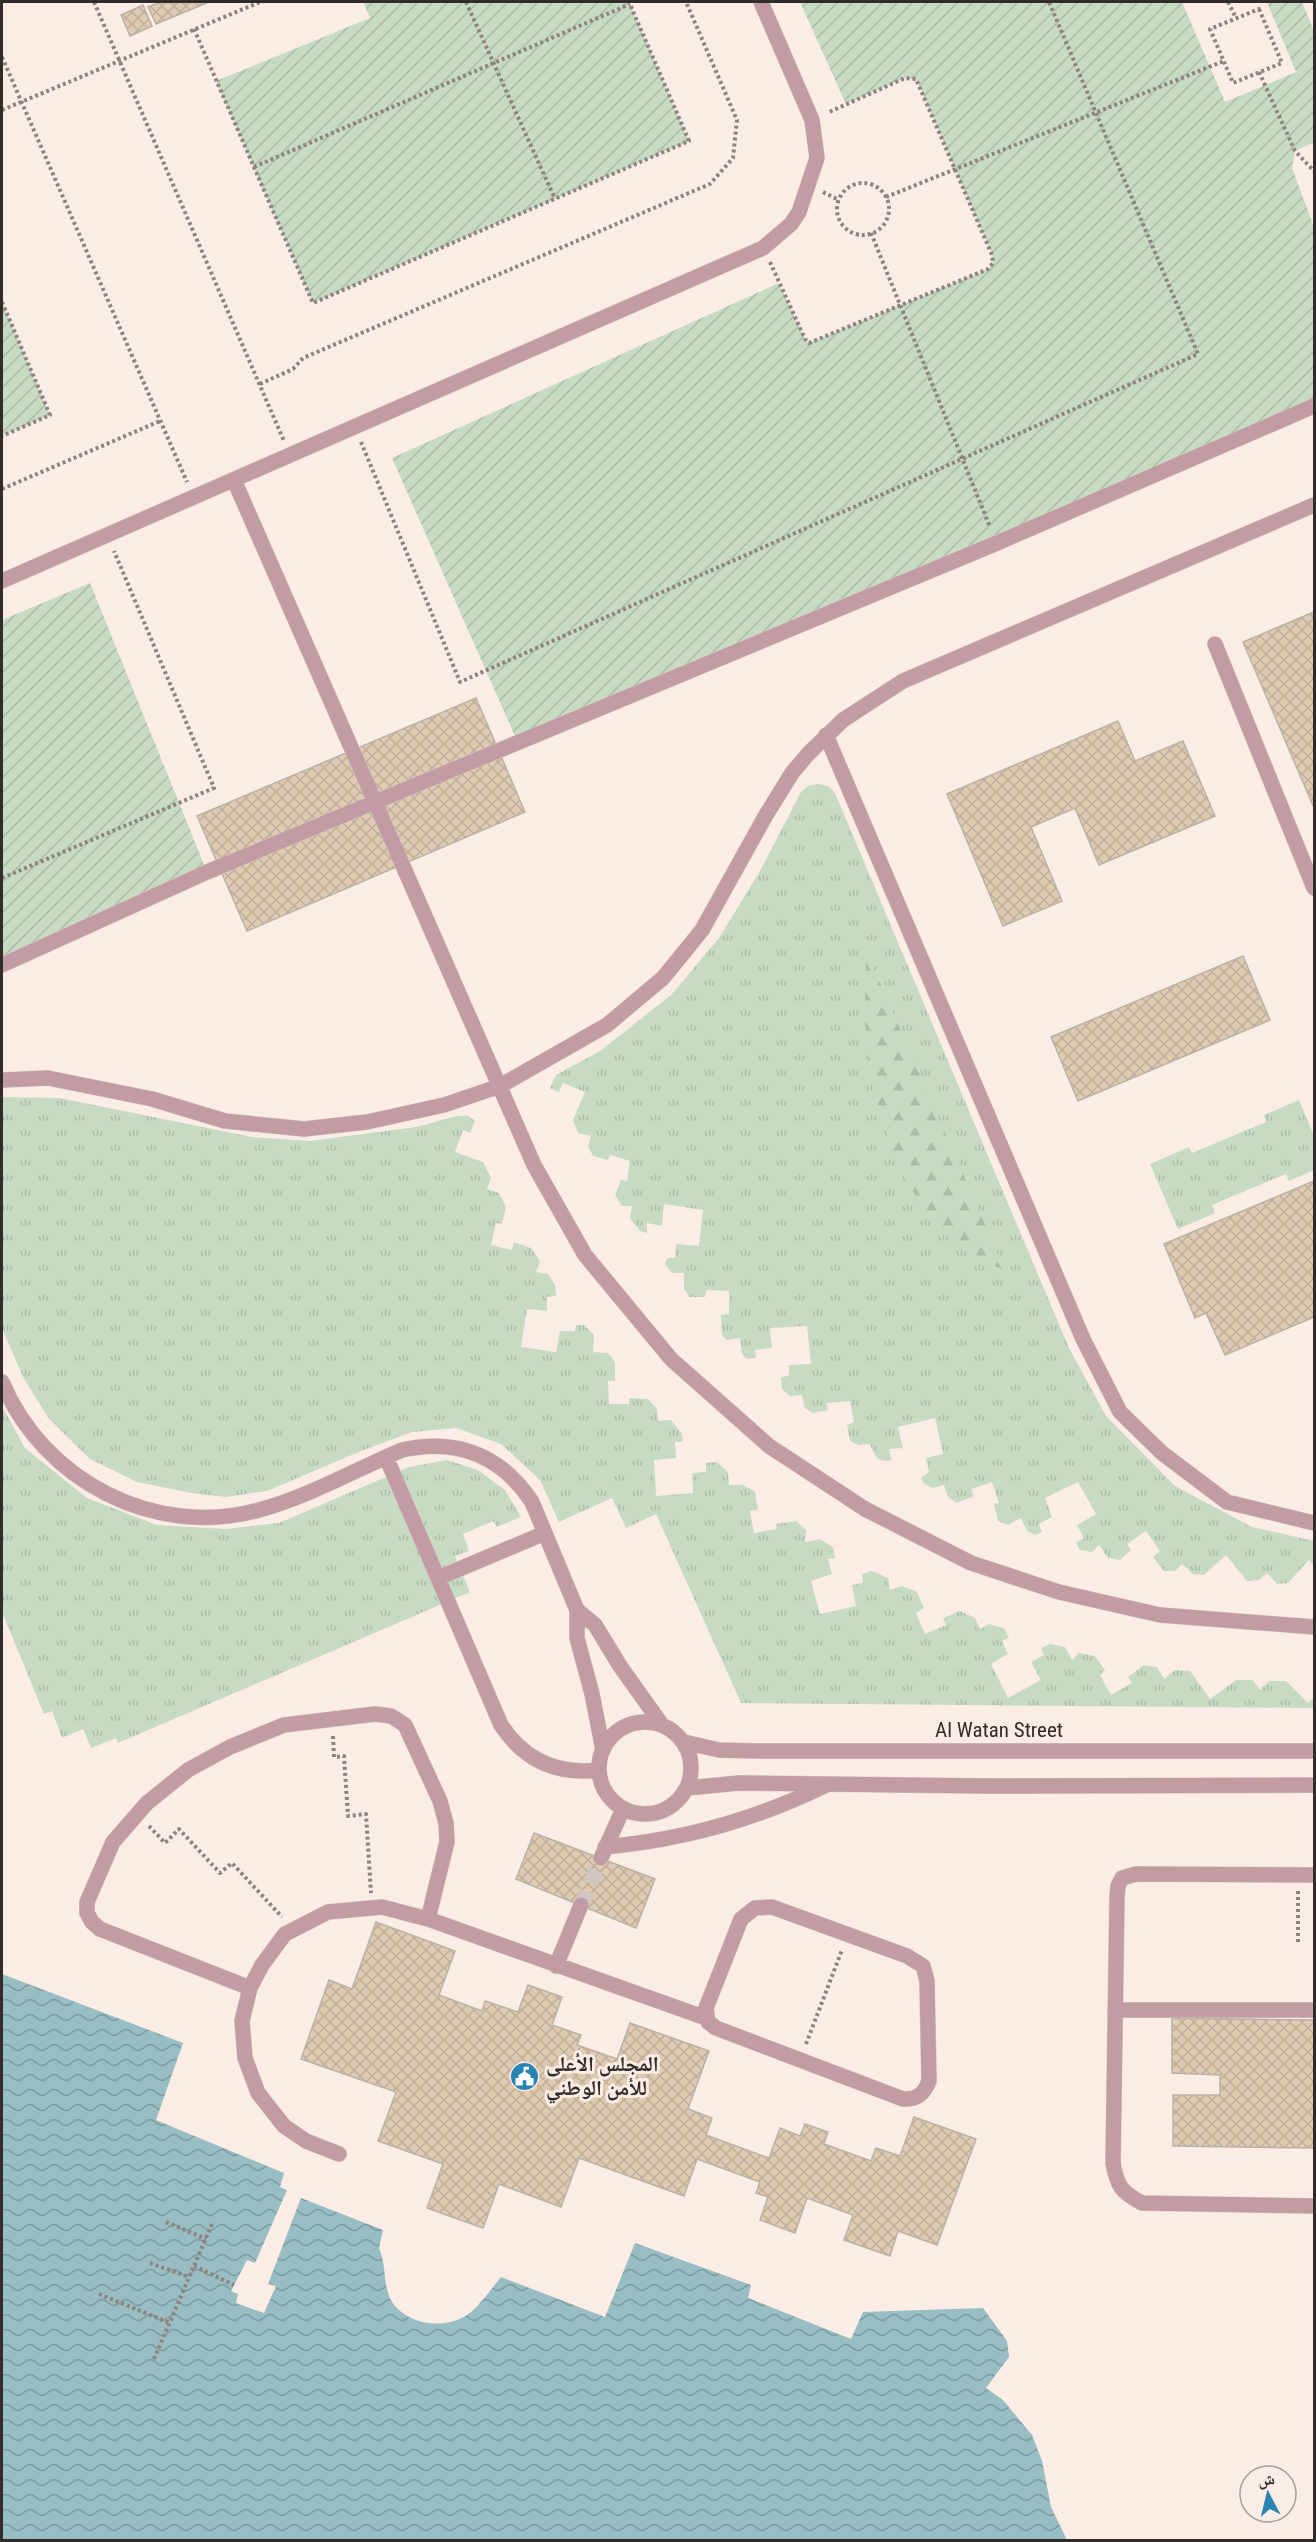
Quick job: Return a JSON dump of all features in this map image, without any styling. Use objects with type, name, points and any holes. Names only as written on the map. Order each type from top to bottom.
[{"type":"street","points":[[2,581],[194,498],[290,453],[355,428],[763,248],[791,224],[799,212],[817,158],[812,120],[761,2]]},
{"type":"street","points":[[2,966],[207,873],[997,543],[1314,406]]},
{"type":"street","points":[[234,480],[534,1165],[585,1255],[671,1359],[769,1446],[864,1509],[971,1563],[1059,1592],[1160,1615],[1314,1627]]},
{"type":"street","points":[[2,1080],[48,1078],[152,1099],[225,1121],[304,1129],[367,1122],[444,1105],[500,1086],[607,1025],[663,978],[702,930],[778,794],[808,754],[826,735],[862,706],[903,681],[1314,505]]},
{"type":"street","points":[[1215,644],[1314,888]]},
{"type":"street","points":[[826,735],[1083,1339],[1120,1412],[1162,1453],[1227,1502],[1314,1523]]},
{"type":"street","points":[[2,1382],[17,1413],[31,1433],[67,1469],[109,1496],[157,1512],[207,1517],[257,1511],[281,1503],[402,1450],[435,1445],[452,1446],[499,1465],[523,1488],[532,1502],[577,1610],[576,1629],[603,1750]]},
{"type":"street","points":[[386,1457],[494,1711],[510,1739],[522,1750],[550,1767],[582,1772],[599,1770]]},
{"type":"street","points":[[438,1578],[545,1533]]},
{"type":"street","points":[[577,1610],[595,1625],[662,1725]]},
{"type":"street","points":[[583,1659],[609,1648]]},
{"type":"street","points":[[250,1988],[100,1929],[87,1913],[87,1902],[90,1890],[113,1842],[147,1803],[188,1770],[230,1747],[284,1725],[375,1714],[391,1716],[405,1725],[440,1801],[446,1823],[445,1851],[428,1919]]},
{"type":"street","points":[[642,1722],[662,1725],[684,1742],[691,1760],[687,1788],[676,1803],[660,1812],[641,1814],[623,1809],[615,1804],[603,1789],[599,1770],[603,1750],[608,1741],[622,1728],[642,1722]]},
{"type":"street","name":"Al Watan Street","points":[[684,1742],[719,1750],[755,1751],[1314,1751]]},
{"type":"street","points":[[623,1809],[603,1853],[721,1827],[758,1815],[829,1783]]},
{"type":"street","points":[[687,1788],[722,1784],[829,1783],[985,1786],[1314,1785]]},
{"type":"street","points":[[1314,1875],[1128,1875],[1122,1878],[1118,1886],[1116,1940],[1113,2163],[1116,2178],[1124,2193],[1142,2203],[1314,2206]]},
{"type":"street","points":[[556,1966],[581,1905]]},
{"type":"street","points":[[339,2154],[306,2141],[284,2126],[258,2093],[245,2058],[242,2021],[250,1988],[262,1965],[285,1934],[328,1912],[382,1907],[428,1919],[706,2018]]},
{"type":"street","points":[[772,1907],[848,1935],[907,1956],[923,1966],[927,1992],[929,2081],[921,2096],[912,2100],[903,2099],[711,2026],[706,2018],[706,2008],[741,1919],[747,1912],[755,1908],[772,1907]]},
{"type":"street","points":[[1115,2010],[1314,2010]]},
{"type":"path","points":[[94,2],[290,453]]},
{"type":"path","points":[[2,110],[261,2]]},
{"type":"path","points":[[466,2],[555,199]]},
{"type":"path","points":[[260,384],[293,369],[303,358],[710,184],[732,158],[738,120],[686,2]]},
{"type":"path","points":[[355,428],[460,682],[1198,354],[1049,2]]},
{"type":"path","points":[[1228,2],[1236,18]]},
{"type":"path","points":[[194,29],[313,303],[689,141],[630,3],[254,167]]},
{"type":"path","points":[[1259,9],[1282,63],[1233,83],[1210,29],[1236,18],[1259,9]]},
{"type":"path","points":[[2,57],[194,498]]},
{"type":"path","points":[[886,197],[1224,61]]},
{"type":"path","points":[[1259,72],[1295,151],[1314,171]]},
{"type":"path","points":[[763,248],[805,339],[809,343],[988,269],[993,263],[992,255],[918,83],[913,77],[905,78],[812,120]]},
{"type":"path","points":[[861,183],[876,186],[886,197],[887,218],[878,230],[871,233],[857,234],[844,227],[837,214],[839,200],[848,188],[861,183]]},
{"type":"path","points":[[871,233],[997,543]]},
{"type":"path","points":[[2,302],[50,415],[2,436]]},
{"type":"path","points":[[2,489],[160,421]]},
{"type":"path","points":[[2,878],[214,788],[108,536]]},
{"type":"path","points":[[333,1719],[334,1757],[344,1756],[348,1815],[366,1814],[372,1908]]},
{"type":"path","points":[[138,1814],[165,1843],[179,1829],[220,1873],[232,1863],[294,1929]]},
{"type":"path","points":[[1298,1875],[1298,1942]]},
{"type":"path","points":[[800,2060],[848,1935]]},
{"type":"path","points":[[166,2222],[206,2240]]},
{"type":"path","points":[[154,2360],[212,2224]]},
{"type":"path","points":[[150,2263],[189,2277]]},
{"type":"path","points":[[194,2266],[234,2285]]},
{"type":"path","points":[[99,2294],[170,2323]]},
{"type":"green space","points":[[363,2],[629,2],[689,141],[313,303],[216,81],[370,18]]},
{"type":"green space","points":[[800,2],[1182,2],[1225,102],[1296,72],[1267,2],[1302,2],[1314,31],[1314,142],[1295,151],[1292,168],[1314,227],[1314,406],[518,743],[392,458],[779,283],[809,343],[988,269],[993,263],[992,254],[916,79],[905,78],[846,104]]},
{"type":"green space","points":[[2,302],[50,415],[2,436]]},
{"type":"green space","points":[[90,583],[207,872],[2,962],[2,620]]},
{"type":"green space","points":[[818,784],[828,786],[835,793],[1069,1348],[1106,1416],[1175,1486],[1252,1527],[1314,1541],[1314,1566],[1309,1560],[1288,1583],[1277,1584],[1267,1573],[1259,1580],[1247,1581],[1226,1555],[1204,1575],[1193,1574],[1182,1564],[1175,1571],[1164,1571],[1153,1557],[1160,1551],[1146,1531],[1127,1544],[1131,1550],[1120,1560],[1108,1558],[1099,1545],[1092,1552],[1080,1550],[1076,1543],[1084,1538],[1077,1525],[1096,1514],[1078,1482],[1045,1498],[1052,1517],[1039,1524],[1042,1532],[1035,1535],[1027,1531],[1021,1518],[1008,1525],[998,1521],[994,1504],[999,1503],[992,1482],[971,1489],[974,1496],[957,1503],[948,1497],[944,1485],[933,1488],[924,1484],[921,1478],[929,1472],[926,1458],[943,1454],[935,1418],[898,1427],[903,1448],[889,1449],[891,1460],[877,1458],[870,1444],[859,1445],[850,1441],[847,1425],[854,1422],[850,1401],[826,1403],[828,1410],[812,1413],[804,1407],[802,1395],[790,1396],[782,1389],[781,1378],[789,1375],[789,1365],[811,1364],[807,1326],[770,1328],[772,1348],[755,1350],[756,1358],[747,1359],[742,1354],[740,1338],[727,1340],[722,1335],[721,1315],[729,1314],[729,1291],[706,1290],[705,1297],[689,1297],[684,1288],[684,1273],[672,1273],[665,1265],[667,1258],[675,1258],[676,1244],[699,1246],[703,1210],[664,1204],[662,1226],[647,1223],[647,1233],[640,1231],[630,1218],[632,1206],[622,1206],[615,1195],[621,1180],[627,1181],[630,1161],[610,1155],[608,1160],[593,1156],[588,1146],[591,1136],[578,1133],[573,1120],[585,1092],[563,1083],[559,1092],[550,1088],[556,1075],[600,1051],[671,995],[719,938],[760,871],[801,792],[808,786]]},
{"type":"green space","points":[[866,951],[1005,1270],[978,1260],[934,1225],[897,1166],[873,1089],[865,1022]]},
{"type":"green space","points":[[2,1097],[60,1098],[252,1137],[310,1141],[416,1127],[457,1116],[468,1116],[475,1121],[470,1133],[463,1130],[455,1152],[483,1162],[491,1178],[487,1189],[499,1193],[506,1207],[502,1224],[496,1223],[491,1245],[512,1250],[514,1242],[531,1248],[540,1261],[536,1272],[548,1274],[555,1285],[556,1296],[547,1297],[547,1311],[527,1309],[521,1347],[556,1352],[560,1331],[575,1331],[576,1325],[584,1325],[594,1335],[593,1352],[608,1353],[615,1362],[615,1381],[608,1381],[609,1404],[629,1404],[629,1398],[648,1399],[657,1409],[658,1421],[671,1420],[682,1434],[683,1442],[675,1442],[676,1458],[654,1460],[656,1496],[693,1493],[692,1473],[706,1472],[706,1463],[717,1462],[728,1472],[729,1485],[743,1485],[755,1491],[758,1510],[750,1511],[754,1533],[777,1529],[776,1524],[796,1521],[806,1530],[805,1542],[820,1539],[833,1547],[835,1558],[828,1559],[832,1574],[811,1581],[820,1614],[856,1606],[852,1585],[863,1583],[862,1574],[872,1571],[888,1578],[890,1590],[902,1586],[917,1592],[924,1608],[916,1613],[925,1634],[946,1625],[943,1618],[960,1611],[975,1618],[980,1629],[989,1624],[1004,1628],[1009,1638],[1002,1641],[1008,1654],[991,1664],[1008,1698],[1041,1680],[1031,1662],[1044,1655],[1041,1648],[1050,1644],[1065,1647],[1072,1660],[1079,1653],[1095,1656],[1105,1670],[1100,1675],[1111,1695],[1132,1683],[1128,1677],[1144,1665],[1157,1667],[1164,1679],[1175,1670],[1190,1671],[1210,1699],[1236,1680],[1253,1680],[1260,1690],[1269,1681],[1286,1681],[1308,1703],[1314,1697],[1314,1708],[741,1703],[656,1514],[626,1528],[612,1498],[559,1522],[540,1480],[501,1444],[456,1428],[412,1432],[267,1491],[226,1497],[191,1493],[137,1482],[90,1459],[49,1419],[23,1377],[2,1328]]},
{"type":"green space","points":[[1299,1100],[1314,1136],[1314,1170],[1289,1181],[1286,1174],[1212,1205],[1215,1213],[1178,1229],[1150,1164],[1189,1147],[1192,1153],[1266,1122],[1264,1115]]},
{"type":"green space","points":[[2,1406],[25,1448],[87,1498],[157,1525],[226,1529],[279,1523],[409,1467],[447,1460],[478,1470],[505,1490],[521,1517],[497,1527],[493,1521],[463,1534],[469,1551],[455,1556],[470,1592],[118,1743],[116,1738],[91,1748],[83,1729],[62,1738],[52,1711],[44,1714],[2,1612]]},
{"type":"water","points":[[2,1974],[183,2043],[156,2120],[284,2173],[280,2187],[287,2190],[255,2263],[247,2260],[231,2291],[238,2294],[236,2303],[264,2313],[276,2286],[268,2284],[301,2198],[383,2230],[379,2248],[392,2302],[407,2316],[426,2323],[448,2323],[467,2315],[501,2277],[605,2317],[635,2243],[751,2285],[748,2298],[851,2339],[863,2312],[983,2308],[1007,2341],[1009,2357],[986,2388],[1003,2400],[1032,2435],[1042,2461],[1051,2507],[1067,2540],[2,2540]]},
{"type":"building","points":[[161,2],[209,2],[156,24],[148,7]]},
{"type":"building","points":[[143,5],[152,26],[130,36],[121,15]]},
{"type":"building","points":[[1314,612],[1314,808],[1243,642]]},
{"type":"building","points":[[476,698],[525,812],[247,931],[197,816]]},
{"type":"building","points":[[1118,721],[1135,761],[1183,741],[1215,816],[1099,865],[1075,808],[1031,827],[1062,901],[1003,926],[947,794]]},
{"type":"building","points":[[1243,956],[1270,1020],[1078,1101],[1051,1037]]},
{"type":"building","points":[[1314,1181],[1314,1317],[1225,1355],[1206,1313],[1195,1318],[1164,1244]]},
{"type":"building","points":[[534,1833],[655,1879],[636,1928],[516,1879]]},
{"type":"building","name":"المجلس الأعلى للأمن الوطني","points":[[376,1922],[455,1951],[439,1995],[482,2011],[485,2001],[518,2012],[528,1985],[562,1997],[552,2025],[581,2035],[577,2045],[617,2059],[630,2023],[709,2051],[688,2109],[712,2118],[706,2135],[769,2158],[780,2128],[800,2136],[805,2124],[828,2132],[824,2144],[871,2161],[876,2148],[900,2156],[914,2117],[976,2139],[937,2245],[898,2231],[890,2256],[844,2240],[853,2215],[807,2198],[795,2233],[760,2220],[768,2197],[756,2193],[760,2182],[697,2159],[684,2196],[579,2158],[561,2207],[499,2184],[483,2228],[427,2208],[443,2164],[378,2141],[396,2092],[301,2059],[329,1980],[352,1989]]},
{"type":"building","points":[[1172,2018],[1314,2020],[1314,2148],[1173,2146],[1173,2095],[1220,2095],[1220,2075],[1172,2073]]},
{"type":"tunnel","points":[[581,1905],[601,1858]]},
{"type":"place","name":"المجلس الأعلى للأمن الوطني","points":[[525,2076]]}]
